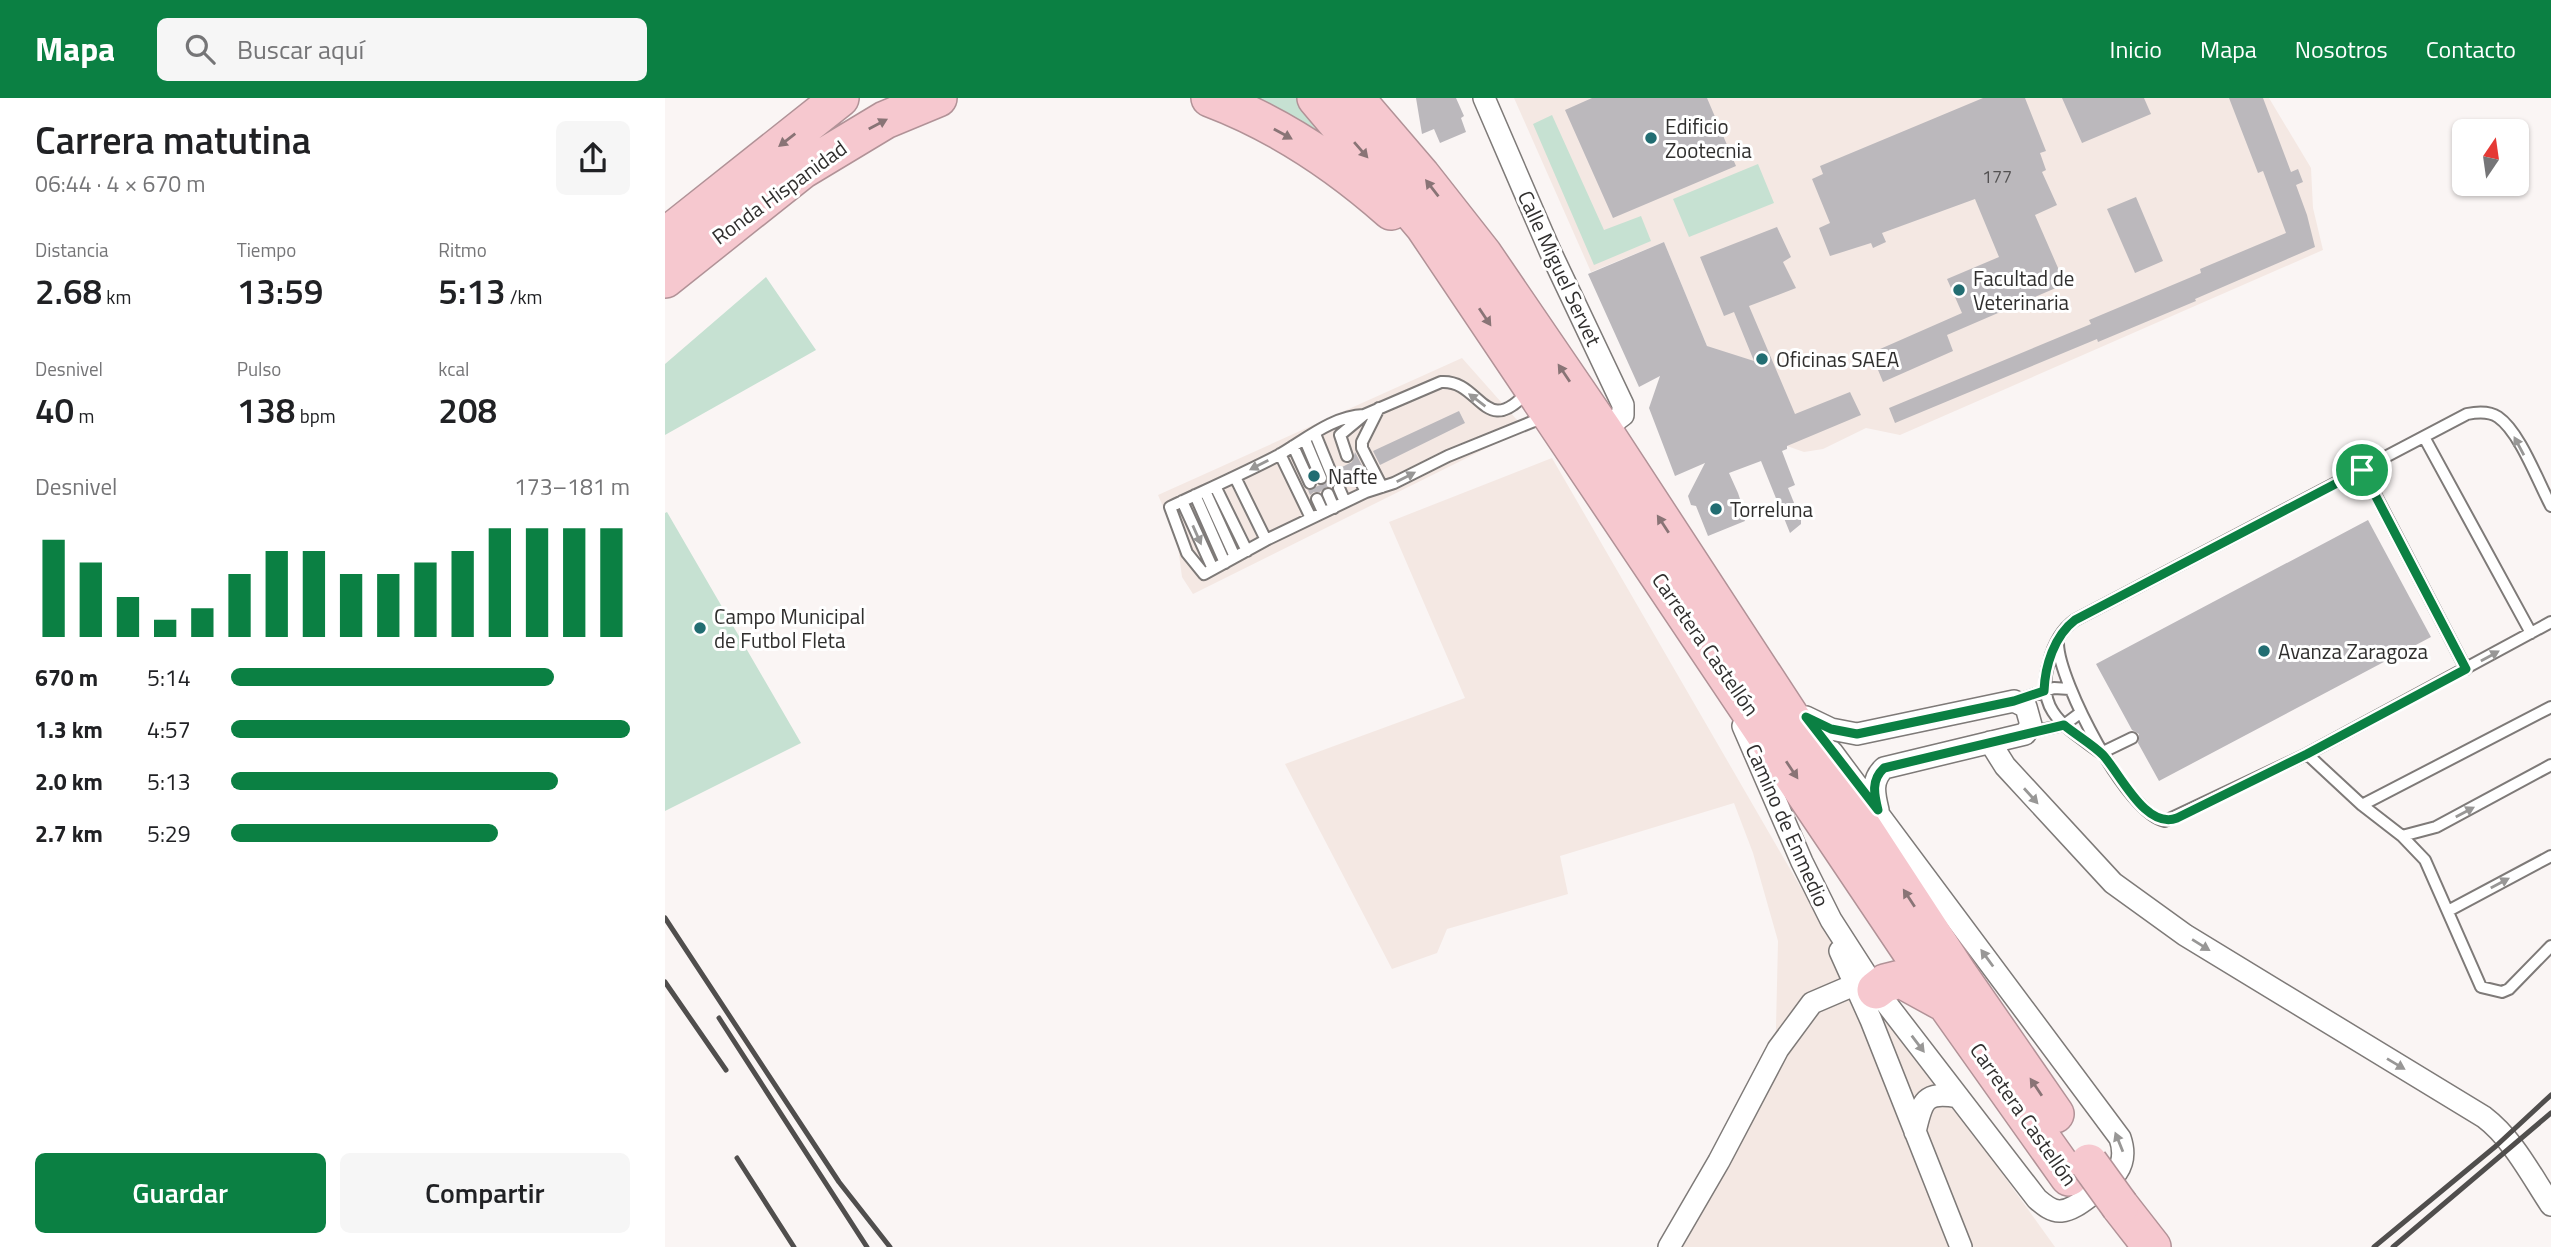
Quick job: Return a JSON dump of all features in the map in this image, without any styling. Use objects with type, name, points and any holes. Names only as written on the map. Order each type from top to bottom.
[{"type":"highway","name":"Ronda Hispanidad","points":[[665,237],[840,98]]},
{"type":"highway","name":"Ronda Hispanidad","points":[[665,279],[802,170],[885,120],[937,98]]},
{"type":"highway","points":[[1210,98],[1290,138],[1342,171],[1379,200],[1446,261]]},
{"type":"highway","name":"Carretera Castellón","points":[[1317,98],[1418,217],[1711,654],[1743,697],[1947,1005],[2079,1170]]},
{"type":"highway","name":"Carretera Castellón","points":[[1356,98],[1483,254],[1603,430],[1959,975],[2114,1224],[2152,1247]]},
{"type":"highway","points":[[1867,998],[1885,983],[1901,979],[1947,1005]]},
{"type":"street","name":"Calle Miguel Servet","points":[[1484,98],[1624,412],[1603,430]]},
{"type":"street","name":"Carretera Castellón","points":[[1700,582],[1878,810],[2120,1138],[2124,1150],[2119,1171],[2113,1179],[2076,1206],[2054,1210],[2037,1199],[1958,1097],[1867,998]]},
{"type":"street","name":"Camino de Enmedio","points":[[1711,654],[1802,862],[1867,998],[1915,1132],[1961,1247]]},
{"type":"street","points":[[1806,717],[1831,729],[1857,734],[2014,701],[2023,704],[2031,725],[2025,734],[1884,768],[1875,785],[1878,810]]},
{"type":"street","points":[[1990,742],[2005,766],[2113,883],[2185,935],[2495,1126],[2520,1157],[2551,1205]]},
{"type":"street","points":[[1669,1247],[1719,1161],[1778,1049],[1812,1003],[1867,998]]},
{"type":"street","points":[[1915,1132],[1921,1106],[1930,1097],[1941,1094],[1958,1097]]},
{"type":"lane","points":[[1347,456],[1340,435],[1364,415],[1433,384],[1449,382],[1460,385],[1482,405],[1503,411],[1517,404],[1542,400]]},
{"type":"lane","points":[[1364,415],[1351,415],[1235,477],[1170,507],[1187,553],[1204,574],[1311,518],[1459,451],[1542,400]]},
{"type":"lane","points":[[1379,408],[1363,438],[1362,448],[1382,488]]},
{"type":"lane","points":[[2101,753],[2064,725],[2049,708],[2044,691],[2046,672],[2057,642],[2075,620],[2466,414],[2479,411],[2496,415],[2509,426],[2551,506]]},
{"type":"lane","points":[[1293,446],[1321,478],[1310,437]]},
{"type":"lane","points":[[2424,437],[2531,633]]},
{"type":"lane","points":[[1280,454],[1311,518]]},
{"type":"lane","points":[[2362,470],[2466,669]]},
{"type":"lane","points":[[1235,477],[1266,540]]},
{"type":"lane","points":[[1359,478],[1366,492]]},
{"type":"lane","points":[[1339,488],[1345,502]]},
{"type":"lane","points":[[1205,491],[1247,551]]},
{"type":"lane","points":[[1205,491],[1230,560]]},
{"type":"lane","points":[[1323,496],[1329,510]]},
{"type":"lane","points":[[1182,501],[1213,569]]},
{"type":"lane","points":[[2057,642],[2061,668],[2101,753],[2149,814],[2165,821],[2307,754],[2551,622]]},
{"type":"lane","points":[[2014,701],[2062,687],[2070,689]]},
{"type":"lane","points":[[2362,805],[2551,707]]},
{"type":"lane","points":[[2025,734],[2064,725],[2080,713]]},
{"type":"lane","points":[[2101,753],[2132,738]]},
{"type":"lane","points":[[2307,754],[2362,805],[2402,836],[2425,860],[2481,986],[2491,991],[2509,989],[2551,946]]},
{"type":"lane","points":[[2402,836],[2436,827],[2551,765]]},
{"type":"lane","points":[[2448,911],[2551,856]]},
{"type":"shaded area","name":"Facultad de Veterinaria","points":[[1514,98],[2269,98],[2311,168],[2313,208],[2323,250],[1900,435],[1866,428],[1823,449],[1804,452],[1787,446],[1707,346],[1664,242],[1591,272]]},
{"type":"shaded area","name":"Nafte","points":[[1462,358],[1525,429],[1193,594],[1182,577],[1177,539],[1158,495]]},
{"type":"shaded area","points":[[1552,458],[1819,919],[2055,1247],[1675,1247],[1775,1070],[1778,941],[1753,853],[1734,803],[1560,856],[1568,894],[1447,929],[1437,953],[1392,969],[1285,764],[1465,698],[1389,522]]},
{"type":"green space","points":[[1235,98],[1304,98],[1358,160]]},
{"type":"green space","points":[[1552,115],[1604,230],[1641,216],[1651,241],[1594,265],[1533,124]]},
{"type":"green space","points":[[1758,164],[1774,203],[1689,237],[1673,199]]},
{"type":"green space","points":[[766,277],[816,350],[665,435],[665,364]]},
{"type":"green space","name":"Campo Municipal de Futbol Fleta","points":[[667,512],[801,743],[665,811],[665,513]]},
{"type":"building","points":[[1416,98],[1456,98],[1464,116],[1461,118],[1466,132],[1440,143],[1434,129],[1422,134]]},
{"type":"building","name":"Edificio Zootecnia","points":[[1592,98],[1707,98],[1736,166],[1613,218],[1565,110]]},
{"type":"building","points":[[1983,98],[2025,98],[2046,151],[2040,153],[2046,170],[2042,172],[2057,205],[2035,215],[2065,284],[1947,335],[1953,351],[1883,382],[1871,353],[1962,313],[1947,279],[1999,257],[1975,199],[1882,233],[1886,242],[1873,248],[1871,243],[1830,256],[1819,228],[1830,223],[1812,179],[1823,174],[1820,166]]},
{"type":"building","points":[[2062,98],[2144,98],[2151,114],[2082,143]]},
{"type":"building","points":[[2229,98],[2263,98],[2291,172],[2298,169],[2303,182],[2296,185],[2315,247],[2195,299],[2196,301],[1895,423],[1889,408],[2091,324],[2089,320],[2201,273],[2200,269],[2286,233],[2263,171],[2258,173]]},
{"type":"building","points":[[2136,197],[2163,261],[2135,273],[2107,209]]},
{"type":"building","points":[[1777,227],[1791,257],[1783,262],[1796,288],[1749,306],[1795,414],[1850,392],[1861,415],[1787,446],[1787,449],[1782,451],[1795,485],[1788,488],[1801,520],[1801,524],[1790,533],[1761,461],[1729,473],[1742,505],[1740,509],[1745,521],[1708,536],[1696,506],[1691,505],[1688,496],[1705,463],[1675,476],[1649,408],[1660,376],[1639,387],[1588,274],[1664,242],[1707,346],[1754,361],[1734,312],[1724,316],[1700,257]]},
{"type":"building","points":[[1459,411],[1465,423],[1380,465],[1373,451]]},
{"type":"building","points":[[1355,452],[1367,475],[1356,471],[1352,474],[1352,482],[1346,485],[1337,481],[1331,487],[1310,495],[1308,490],[1337,478],[1338,469],[1352,462]]},
{"type":"building","name":"Avanza Zaragoza","points":[[2368,520],[2431,637],[2159,781],[2138,743],[2139,734],[2132,730],[2096,664]]},
{"type":"railway","points":[[665,918],[839,1182],[890,1247]]},
{"type":"railway","points":[[665,982],[726,1070]]},
{"type":"railway","points":[[719,1018],[867,1247]]},
{"type":"railway","points":[[2374,1247],[2496,1146],[2551,1095]]},
{"type":"railway","points":[[2393,1247],[2551,1113]]},
{"type":"railway","points":[[737,1158],[794,1247]]},
{"type":"place","name":"Edificio Zootecnia","points":[[1651,138]]},
{"type":"place","name":"Facultad de Veterinaria","points":[[1959,290]]},
{"type":"place","name":"Oficinas SAEA","points":[[1762,359]]},
{"type":"place","name":"Nafte","points":[[1314,476]]},
{"type":"place","name":"Torreluna","points":[[1716,509]]},
{"type":"place","name":"Campo Municipal de Futbol Fleta","points":[[700,628]]},
{"type":"place","name":"Avanza Zaragoza","points":[[2264,651]]},
{"type":"route","points":[[2362,470],[2466,669],[2307,754],[2177,818],[2165,821],[2149,814],[2101,753],[2064,725],[1890,765],[1877,777],[1874,793],[1878,810],[1806,717],[1831,729],[1857,734],[2014,701],[2044,691],[2052,652],[2063,631],[2075,620],[2362,470]]}]
